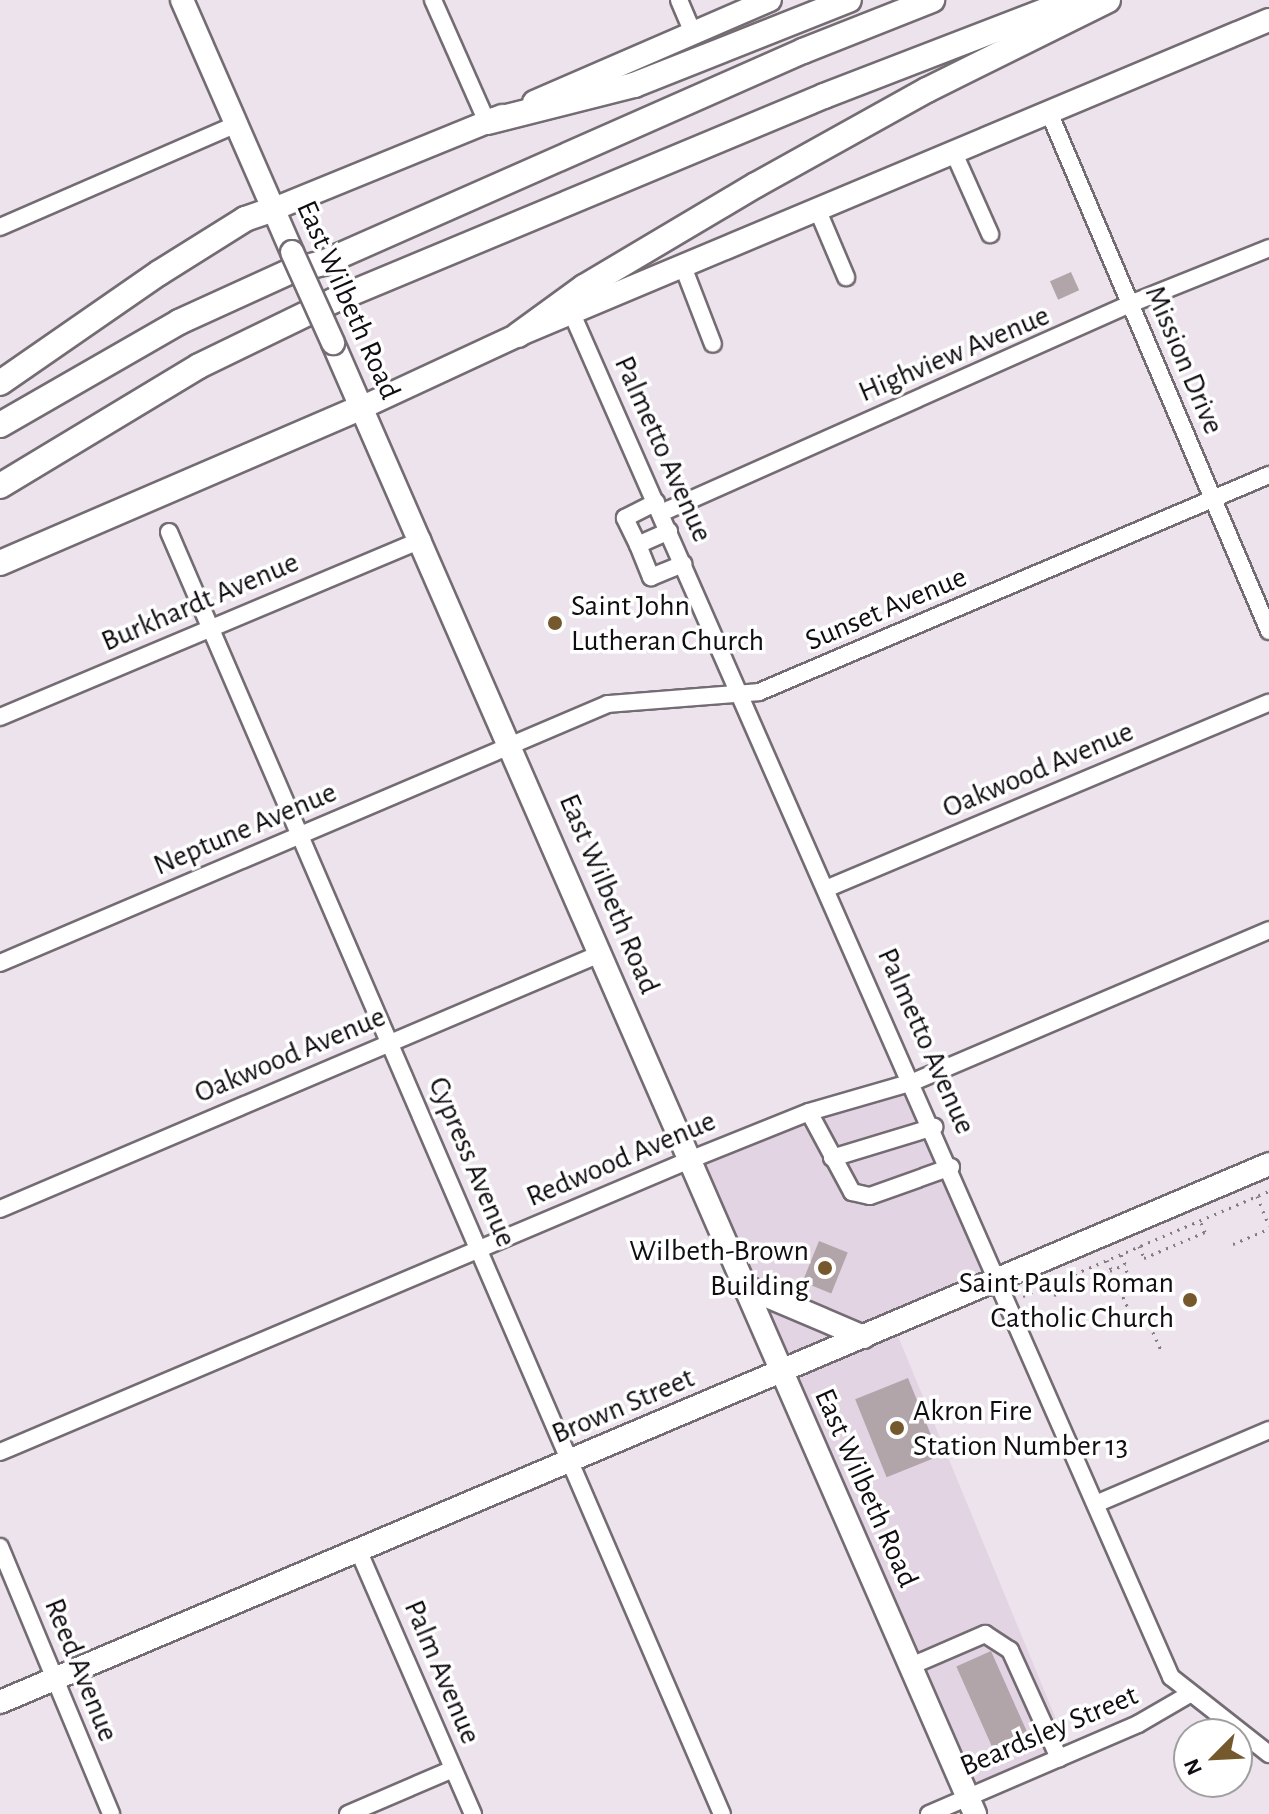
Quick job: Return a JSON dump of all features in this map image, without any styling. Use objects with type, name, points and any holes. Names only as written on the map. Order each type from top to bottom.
[{"type":"highway","points":[[487,122],[634,85],[849,0]]},
{"type":"highway","points":[[0,425],[179,322],[291,271],[323,263],[803,51],[932,0]]},
{"type":"highway","points":[[0,486],[199,366],[335,300],[824,96],[1073,0]]},
{"type":"highway","points":[[518,335],[584,287],[756,185],[927,90],[1108,0]]},
{"type":"highway","points":[[0,383],[245,219],[274,209]]},
{"type":"highway","points":[[0,563],[363,407]]},
{"type":"main road","name":"East Wilbeth Road","points":[[182,0],[513,747],[971,1806]]},
{"type":"main road","points":[[274,209],[487,122],[770,0]]},
{"type":"main road","points":[[363,407],[518,335],[573,316],[1048,110],[1269,20]]},
{"type":"main road","name":"Brown Street","points":[[0,1702],[1269,1164]]},
{"type":"main road","points":[[746,1287],[864,1337]]},
{"type":"street","points":[[433,0],[487,122]]},
{"type":"street","points":[[679,0],[693,33]]},
{"type":"street","name":"Mission Drive","points":[[1048,110],[1269,631]]},
{"type":"street","points":[[0,227],[235,125]]},
{"type":"street","points":[[954,153],[990,234]]},
{"type":"street","points":[[818,211],[846,277]]},
{"type":"street","name":"Highview Avenue","points":[[638,545],[625,518],[659,507],[1130,304],[1269,248]]},
{"type":"street","points":[[684,269],[713,344]]},
{"type":"street","name":"Palmetto Avenue","points":[[573,316],[1001,1279],[1171,1677],[1188,1695],[1269,1754]]},
{"type":"street","name":"Sunset Avenue","points":[[513,747],[608,704],[740,694],[801,675],[1269,475]]},
{"type":"street","points":[[669,531],[638,545],[651,577],[684,564]]},
{"type":"street","name":"Cypress Avenue","points":[[169,532],[303,835],[722,1814]]},
{"type":"street","name":"Burkhardt Avenue","points":[[0,717],[422,540]]},
{"type":"street","name":"Oakwood Avenue","points":[[828,888],[1269,703]]},
{"type":"street","name":"Neptune Avenue","points":[[0,963],[513,747]]},
{"type":"street","name":"Redwood Avenue","points":[[0,1452],[692,1159],[809,1112],[913,1082],[1269,930]]},
{"type":"street","name":"Oakwood Avenue","points":[[0,1209],[602,953]]},
{"type":"street","points":[[809,1112],[852,1192],[870,1196],[951,1167]]},
{"type":"street","points":[[832,1158],[934,1127]]},
{"type":"street","points":[[1098,1503],[1269,1430]]},
{"type":"street","name":"Reed Avenue","points":[[0,1547],[111,1814]]},
{"type":"street","name":"Palm Avenue","points":[[359,1552],[473,1814]]},
{"type":"street","points":[[911,1666],[985,1634],[1010,1650],[1059,1758]]},
{"type":"street","name":"Beardsley Street","points":[[929,1814],[971,1806],[1059,1758],[1169,1709],[1188,1695]]},
{"type":"street","points":[[348,1814],[453,1769]]},
{"type":"path","points":[[1029,1310],[1023,1295],[1269,1191]]},
{"type":"path","points":[[1233,1244],[1269,1227],[1257,1196]]},
{"type":"path","points":[[1139,1246],[1144,1258],[1173,1246],[1205,1232],[1200,1220]]},
{"type":"path","points":[[1168,1234],[1173,1246]]},
{"type":"path","points":[[1121,1254],[1133,1287],[1121,1292]]},
{"type":"path","points":[[1107,1260],[1131,1315],[1143,1310],[1161,1350]]},
{"type":"path","points":[[1111,1271],[1124,1265]]},
{"type":"path","points":[[1049,1284],[1054,1295],[1094,1278]]},
{"type":"shaded area","points":[[913,1082],[1001,1279],[893,1324],[1070,1753],[968,1797],[692,1159]]},
{"type":"building","points":[[1071,272],[1079,290],[1058,300],[1050,281]]},
{"type":"building","name":"Wilbeth-Brown Building","points":[[819,1241],[848,1253],[831,1293],[803,1282]]},
{"type":"building","name":"Akron Fire Station Number 13","points":[[908,1378],[939,1456],[887,1477],[855,1399]]},
{"type":"building","points":[[991,1651],[1029,1737],[995,1752],[956,1666]]},
{"type":"place","name":"Saint John Lutheran Church","points":[[555,623]]},
{"type":"place","name":"Wilbeth-Brown Building","points":[[825,1268]]},
{"type":"place","name":"Saint Pauls Roman Catholic Church","points":[[1190,1300]]},
{"type":"place","name":"Akron Fire Station Number 13","points":[[897,1428]]}]
